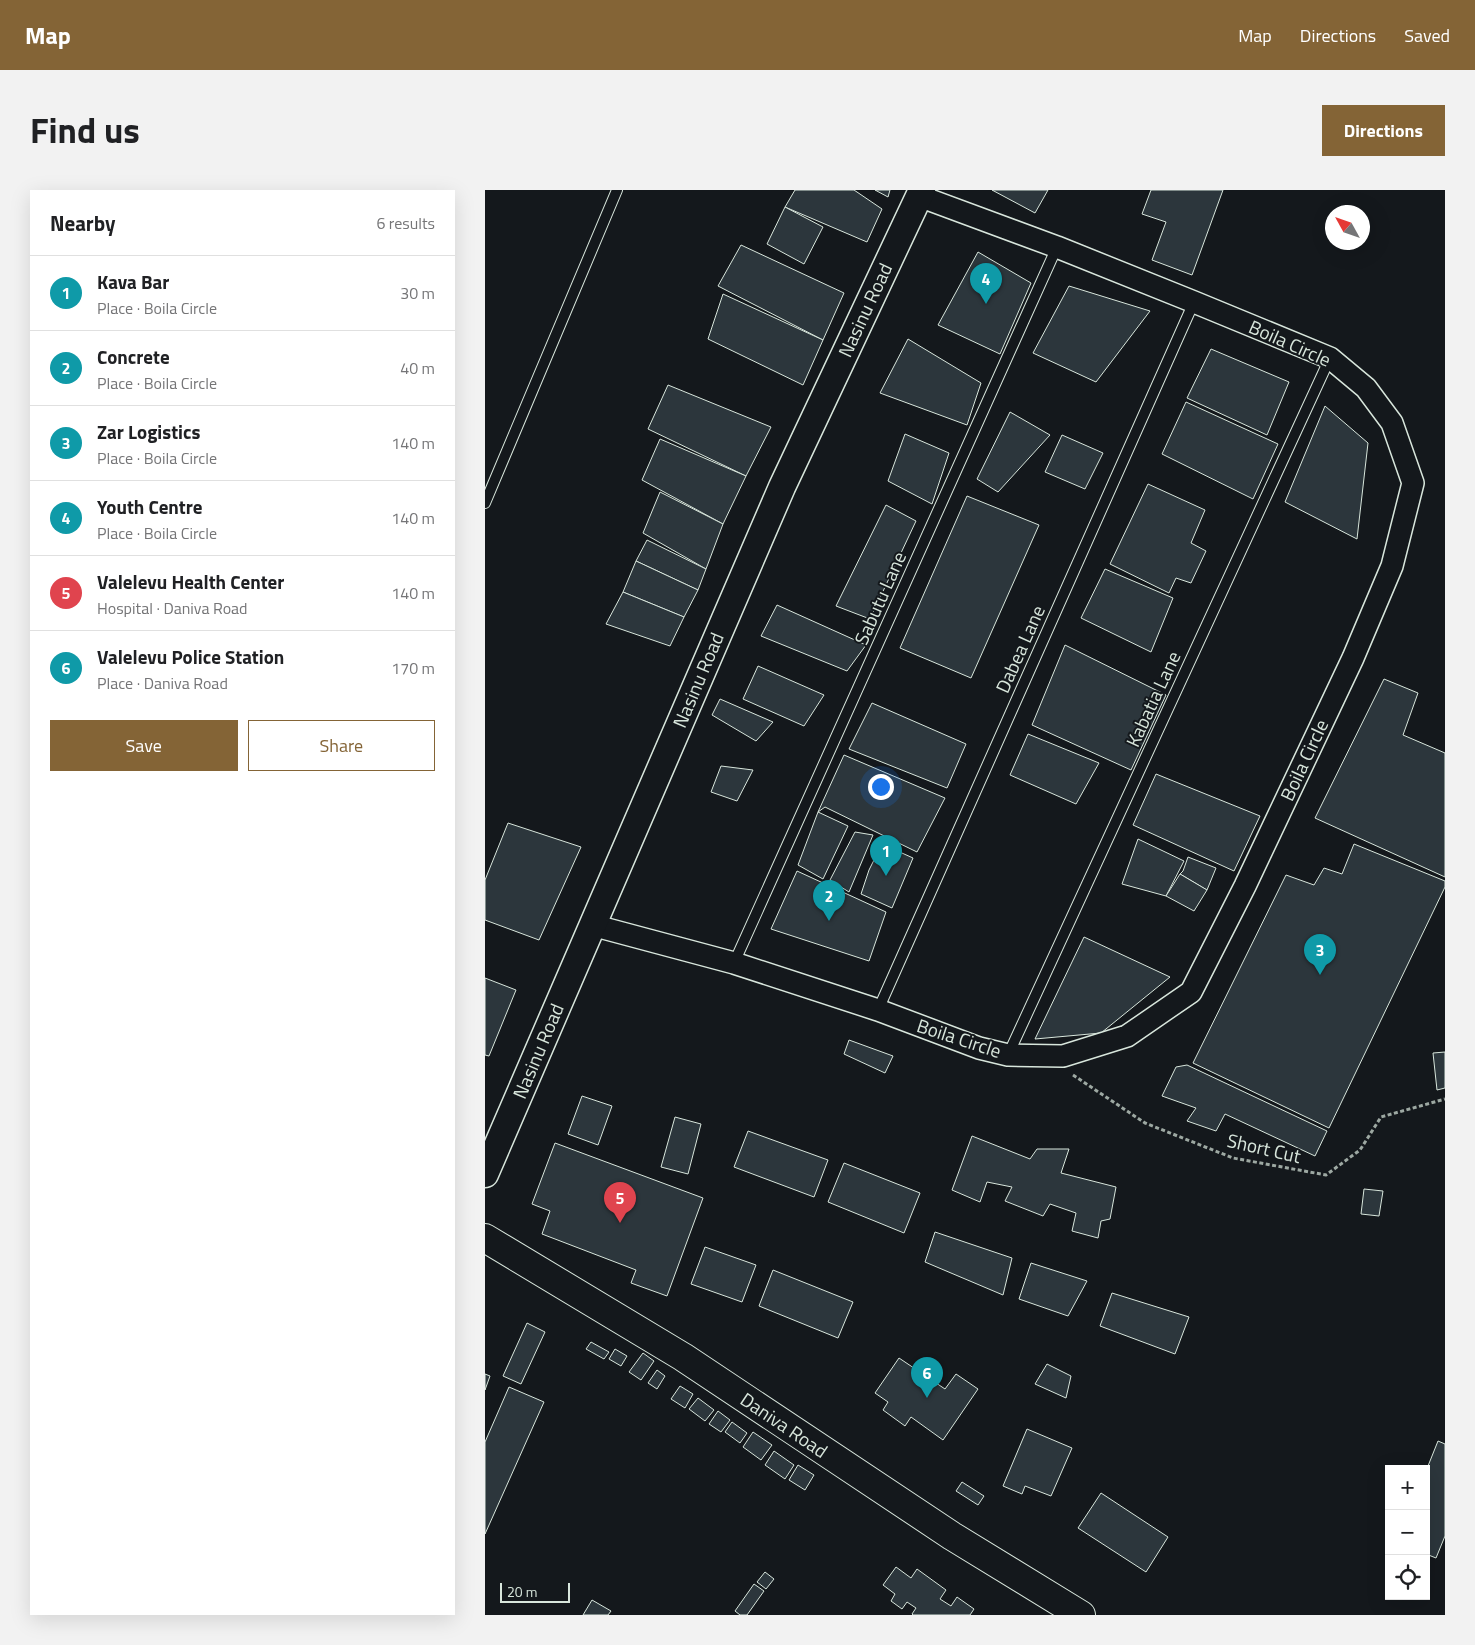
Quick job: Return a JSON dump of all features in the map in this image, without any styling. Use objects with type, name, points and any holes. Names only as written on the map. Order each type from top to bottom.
[{"type":"main road","name":"Daniva Road","points":[[485,1238],[683,1357],[952,1536],[1081,1615]]},
{"type":"street","name":"Boila Circle","points":[[592,925],[733,963],[878,1010],[979,1048],[1008,1055],[1063,1056],[1127,1036],[1191,992],[1249,877],[1353,658],[1392,566],[1413,483],[1393,423],[1366,388],[1330,358],[920,193]]},
{"type":"street","name":"Nasinu Road","points":[[485,1174],[782,487],[920,193]]},
{"type":"lane","points":[[485,503],[617,190]]},
{"type":"lane","name":"Sabutu Lane","points":[[733,963],[1057,247]]},
{"type":"lane","name":"Dabea Lane","points":[[878,1010],[1194,302]]},
{"type":"lane","name":"Kabatia Lane","points":[[1008,1055],[1330,358]]},
{"type":"path","name":"Short Cut","points":[[1043,1056],[1145,1122],[1233,1158],[1326,1175],[1360,1150],[1381,1117],[1445,1099]]},
{"type":"building","points":[[795,190],[854,190],[882,209],[867,242],[785,207]]},
{"type":"building","points":[[875,190],[890,190],[888,197]]},
{"type":"building","points":[[992,190],[1048,190],[1035,213]]},
{"type":"building","points":[[1151,190],[1223,190],[1192,275],[1152,260],[1166,222],[1142,214]]},
{"type":"building","points":[[785,207],[823,227],[804,264],[767,244]]},
{"type":"building","points":[[741,245],[844,293],[823,340],[718,286]]},
{"type":"building","points":[[978,252],[1031,283],[1000,354],[938,325]]},
{"type":"building","points":[[1069,286],[1150,311],[1096,382],[1033,353]]},
{"type":"building","points":[[723,294],[823,340],[803,385],[708,339]]},
{"type":"building","points":[[908,339],[981,383],[967,425],[880,393]]},
{"type":"building","points":[[1211,349],[1289,382],[1267,435],[1187,398]]},
{"type":"building","points":[[668,385],[771,427],[746,476],[648,429]]},
{"type":"building","points":[[1186,402],[1278,444],[1253,499],[1162,454]]},
{"type":"building","points":[[1325,406],[1368,443],[1357,539],[1285,502]]},
{"type":"building","points":[[1010,412],[1050,435],[998,492],[977,479]]},
{"type":"building","points":[[905,434],[949,453],[932,504],[888,481]]},
{"type":"building","points":[[1062,435],[1103,453],[1085,489],[1045,472]]},
{"type":"building","points":[[660,439],[746,476],[723,524],[642,480]]},
{"type":"building","points":[[1148,484],[1205,510],[1191,543],[1206,551],[1191,583],[1176,578],[1169,593],[1110,564]]},
{"type":"building","points":[[660,492],[723,524],[706,569],[643,533]]},
{"type":"building","points":[[967,496],[1039,525],[971,678],[900,648]]},
{"type":"building","points":[[886,505],[916,521],[870,619],[836,606]]},
{"type":"building","points":[[647,540],[706,569],[698,590],[636,561]]},
{"type":"building","points":[[636,561],[698,590],[684,617],[623,592]]},
{"type":"building","points":[[1105,569],[1173,598],[1151,652],[1081,618]]},
{"type":"building","points":[[623,592],[684,617],[670,646],[606,624]]},
{"type":"building","points":[[777,605],[866,645],[847,671],[761,636]]},
{"type":"building","points":[[1065,645],[1166,695],[1131,770],[1032,725]]},
{"type":"building","points":[[758,666],[824,695],[804,726],[743,699]]},
{"type":"building","points":[[1384,679],[1418,693],[1403,735],[1445,753],[1445,877],[1315,818]]},
{"type":"building","points":[[720,699],[773,722],[756,741],[712,715]]},
{"type":"building","points":[[872,703],[966,744],[947,788],[849,749]]},
{"type":"building","points":[[1028,734],[1099,763],[1076,804],[1010,775]]},
{"type":"building","points":[[844,755],[945,798],[917,852],[825,807],[818,812]]},
{"type":"building","points":[[721,766],[753,770],[737,801],[711,792]]},
{"type":"building","points":[[1156,774],[1260,816],[1234,871],[1133,825]]},
{"type":"building","points":[[818,812],[848,826],[823,879],[798,865]]},
{"type":"building","points":[[508,823],[581,847],[539,940],[485,920],[485,880]]},
{"type":"building","points":[[855,832],[873,835],[849,892],[830,880]]},
{"type":"building","points":[[1138,839],[1184,861],[1166,896],[1122,884]]},
{"type":"building","points":[[882,844],[913,858],[892,908],[861,894],[869,870]]},
{"type":"building","points":[[1354,844],[1445,881],[1445,887],[1329,1128],[1193,1063],[1286,875],[1314,885],[1324,868],[1342,874]]},
{"type":"building","points":[[1188,857],[1216,868],[1207,890],[1180,874]]},
{"type":"building","points":[[797,871],[886,912],[869,961],[771,929]]},
{"type":"building","points":[[1180,874],[1207,890],[1194,911],[1166,896]]},
{"type":"building","points":[[1084,937],[1170,977],[1101,1033],[1035,1039]]},
{"type":"building","points":[[485,978],[516,990],[489,1056],[485,1055]]},
{"type":"building","points":[[849,1040],[893,1056],[885,1073],[844,1054]]},
{"type":"building","points":[[1445,1052],[1445,1088],[1437,1090],[1433,1053]]},
{"type":"building","points":[[1187,1065],[1327,1131],[1315,1156],[1225,1114],[1216,1131],[1187,1121],[1196,1108],[1162,1096],[1176,1067]]},
{"type":"building","points":[[582,1096],[612,1106],[598,1145],[568,1134]]},
{"type":"building","points":[[675,1117],[701,1124],[688,1174],[661,1167]]},
{"type":"building","points":[[748,1131],[828,1160],[814,1197],[734,1167]]},
{"type":"building","points":[[972,1136],[1030,1159],[1037,1149],[1069,1149],[1061,1173],[1116,1187],[1110,1219],[1101,1221],[1098,1238],[1072,1231],[1076,1213],[1050,1204],[1043,1216],[1005,1201],[1012,1187],[987,1182],[980,1202],[952,1190]]},
{"type":"building","points":[[555,1143],[703,1198],[667,1296],[631,1283],[636,1270],[542,1234],[550,1211],[532,1204]]},
{"type":"building","points":[[844,1163],[920,1193],[904,1233],[828,1202]]},
{"type":"building","points":[[1364,1189],[1383,1191],[1379,1216],[1361,1214]]},
{"type":"building","points":[[935,1232],[1012,1258],[1003,1295],[925,1262]]},
{"type":"building","points":[[705,1247],[756,1265],[742,1302],[691,1284]]},
{"type":"building","points":[[1031,1263],[1087,1281],[1068,1316],[1019,1299]]},
{"type":"building","points":[[773,1270],[853,1302],[838,1338],[759,1306]]},
{"type":"building","points":[[1112,1293],[1189,1317],[1175,1354],[1100,1326]]},
{"type":"building","points":[[527,1323],[545,1332],[521,1384],[503,1376]]},
{"type":"building","points":[[591,1342],[609,1352],[604,1359],[586,1349]]},
{"type":"building","points":[[615,1349],[627,1356],[621,1366],[609,1359]]},
{"type":"building","points":[[643,1353],[654,1361],[641,1380],[629,1372]]},
{"type":"building","points":[[899,1358],[945,1389],[956,1374],[978,1389],[943,1440],[911,1417],[905,1426],[883,1410],[888,1402],[875,1393]]},
{"type":"building","points":[[1047,1364],[1071,1376],[1066,1398],[1035,1384]]},
{"type":"building","points":[[657,1370],[665,1376],[657,1389],[648,1383]]},
{"type":"building","points":[[485,1374],[490,1376],[485,1390]]},
{"type":"building","points":[[680,1386],[693,1394],[685,1408],[671,1399]]},
{"type":"building","points":[[509,1387],[544,1402],[485,1534],[485,1442]]},
{"type":"building","points":[[698,1398],[714,1410],[705,1421],[689,1409]]},
{"type":"building","points":[[718,1411],[730,1420],[721,1432],[709,1424]]},
{"type":"building","points":[[732,1422],[747,1433],[740,1443],[725,1432]]},
{"type":"building","points":[[1027,1429],[1072,1448],[1051,1496],[1025,1486],[1022,1494],[1003,1486]]},
{"type":"building","points":[[753,1432],[772,1445],[761,1460],[743,1447]]},
{"type":"building","points":[[1438,1441],[1445,1444],[1445,1536],[1436,1558],[1430,1556],[1430,1465],[1428,1465]]},
{"type":"building","points":[[774,1451],[794,1465],[785,1479],[765,1465]]},
{"type":"building","points":[[798,1465],[814,1475],[805,1490],[789,1480]]},
{"type":"building","points":[[962,1482],[984,1496],[978,1505],[956,1491]]},
{"type":"building","points":[[1101,1493],[1168,1537],[1146,1572],[1078,1528]]},
{"type":"building","points":[[896,1567],[911,1578],[917,1569],[946,1590],[940,1599],[951,1606],[957,1597],[974,1609],[970,1615],[913,1615],[916,1608],[907,1602],[902,1609],[891,1601],[895,1594],[883,1585]]},
{"type":"building","points":[[765,1572],[774,1579],[766,1589],[757,1582]]},
{"type":"building","points":[[754,1584],[764,1591],[747,1615],[740,1615],[735,1611]]},
{"type":"building","points":[[592,1600],[611,1611],[608,1615],[583,1615]]},
{"type":"place","name":"Youth Centre","points":[[986,304]]},
{"type":"place","name":"Kava Bar","points":[[886,876]]},
{"type":"place","name":"Concrete","points":[[829,921]]},
{"type":"place","name":"Zar Logistics","points":[[1320,975]]},
{"type":"place","name":"Valelevu Health Center","points":[[620,1223]]},
{"type":"place","name":"Valelevu Police Station","points":[[927,1398]]}]
